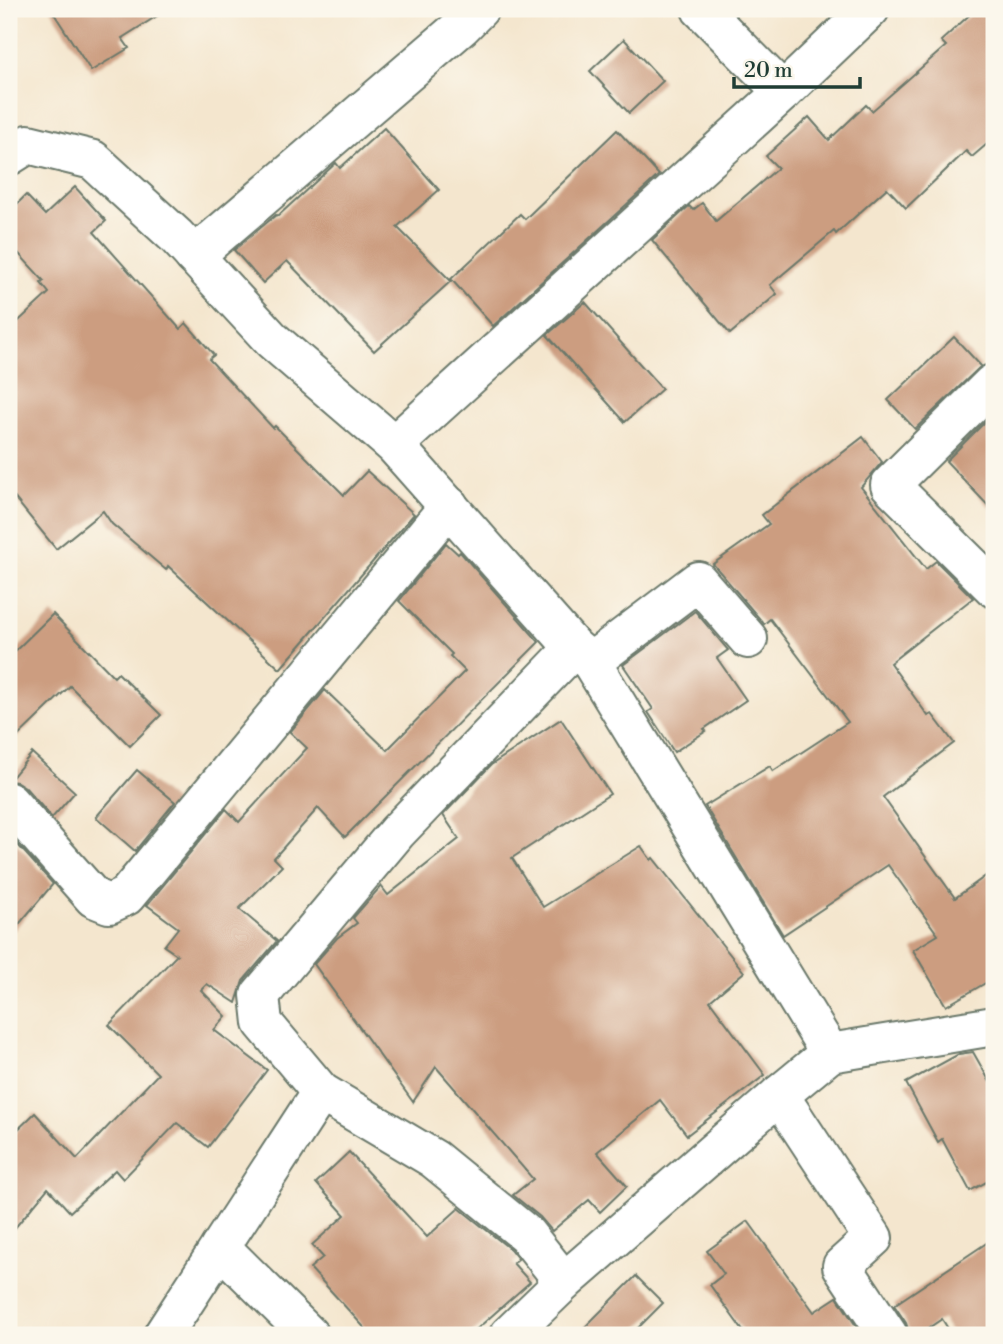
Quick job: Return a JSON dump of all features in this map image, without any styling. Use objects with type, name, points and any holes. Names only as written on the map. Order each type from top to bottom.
[{"type":"street","points":[[194,256],[479,9]]},
{"type":"street","points":[[701,9],[783,92]]},
{"type":"street","points":[[394,445],[783,92],[870,9]]},
{"type":"street","points":[[9,156],[29,144],[93,160],[194,256],[272,341],[394,445],[582,655],[830,1054]]},
{"type":"street","points":[[992,384],[890,485],[994,588]]},
{"type":"street","points":[[9,802],[94,898],[108,904],[126,896],[449,506]]},
{"type":"street","points":[[564,1282],[526,1234],[434,1158],[320,1092],[263,1023],[260,995],[397,832],[582,655],[698,581],[748,639]]},
{"type":"street","points":[[509,1335],[564,1282],[830,1054],[994,1026]]},
{"type":"street","points":[[163,1335],[320,1092]]},
{"type":"street","points":[[779,1095],[873,1238],[842,1266],[888,1335]]},
{"type":"street","points":[[220,1247],[309,1335]]},
{"type":"building","points":[[51,9],[168,9],[122,38],[129,48],[91,71]]},
{"type":"building","points":[[976,9],[994,9],[994,138],[972,157],[966,151],[906,208],[887,188],[836,234],[834,231],[770,285],[777,294],[730,334],[652,240],[689,206],[693,210],[702,203],[716,221],[778,168],[766,156],[809,117],[829,140],[866,105],[872,111],[946,46],[941,41]]},
{"type":"building","points":[[624,39],[663,81],[629,113],[590,71]]},
{"type":"building","points":[[384,128],[439,190],[397,227],[451,281],[374,351],[287,261],[263,283],[234,250],[278,216],[336,163],[340,168]]},
{"type":"building","points":[[617,130],[659,175],[493,326],[451,279],[520,214],[525,219]]},
{"type":"building","points":[[75,187],[106,221],[94,232],[180,329],[186,323],[214,355],[209,359],[273,428],[275,426],[344,495],[367,471],[414,514],[280,669],[168,566],[166,570],[112,524],[103,511],[56,549],[9,491],[9,330],[49,293],[41,283],[44,281],[9,243],[9,212],[26,195],[45,215]]},
{"type":"building","points":[[585,302],[662,389],[625,422],[547,335]]},
{"type":"building","points":[[954,337],[981,366],[915,429],[888,400]]},
{"type":"building","points":[[994,413],[994,512],[946,461]]},
{"type":"building","points":[[863,437],[882,462],[861,487],[926,569],[936,561],[973,598],[890,663],[928,716],[932,714],[954,743],[883,797],[955,898],[994,870],[994,978],[946,1006],[913,950],[938,935],[888,865],[783,935],[705,806],[770,766],[773,771],[848,722],[770,619],[764,624],[713,564],[769,524],[762,515]]},
{"type":"building","points":[[446,543],[458,554],[460,552],[539,642],[345,837],[318,808],[274,858],[282,866],[239,909],[277,941],[243,981],[236,1003],[207,984],[201,990],[226,1016],[214,1030],[267,1070],[208,1147],[177,1123],[123,1179],[115,1170],[70,1212],[48,1188],[9,1235],[9,1138],[35,1113],[77,1159],[158,1074],[109,1025],[177,955],[164,946],[178,928],[147,905],[226,809],[239,822],[307,748],[290,732],[325,690],[387,750],[465,671],[450,656],[452,654],[399,601]]},
{"type":"building","points":[[695,611],[728,650],[717,658],[746,700],[674,752],[648,712],[653,709],[623,665]]},
{"type":"building","points":[[53,614],[114,677],[118,673],[161,715],[130,746],[70,686],[9,745],[9,657]]},
{"type":"building","points":[[561,719],[610,794],[512,858],[543,907],[641,846],[744,972],[710,1001],[765,1075],[687,1135],[660,1100],[597,1152],[627,1186],[600,1212],[589,1200],[552,1231],[540,1217],[513,1195],[533,1179],[436,1067],[413,1102],[314,964],[337,938],[357,923],[353,918],[381,886],[388,895],[459,839],[443,815],[491,765]]},
{"type":"building","points":[[32,753],[75,792],[52,818],[25,787],[9,781]]},
{"type":"building","points":[[137,770],[175,802],[135,851],[96,817]]},
{"type":"building","points":[[9,835],[53,884],[9,936]]},
{"type":"building","points":[[973,1052],[994,1089],[994,1178],[970,1191],[942,1139],[938,1142],[906,1083],[959,1054]]},
{"type":"building","points":[[349,1152],[427,1237],[459,1208],[510,1249],[518,1259],[513,1263],[530,1282],[470,1335],[371,1335],[310,1268],[323,1257],[312,1245],[345,1215],[316,1183]]},
{"type":"building","points":[[748,1221],[814,1312],[837,1297],[862,1335],[746,1335],[710,1285],[724,1274],[707,1251]]},
{"type":"building","points":[[994,1238],[994,1335],[952,1335],[942,1319],[918,1335],[910,1335],[906,1323],[894,1305]]},
{"type":"building","points":[[636,1276],[663,1303],[631,1335],[577,1335]]}]
